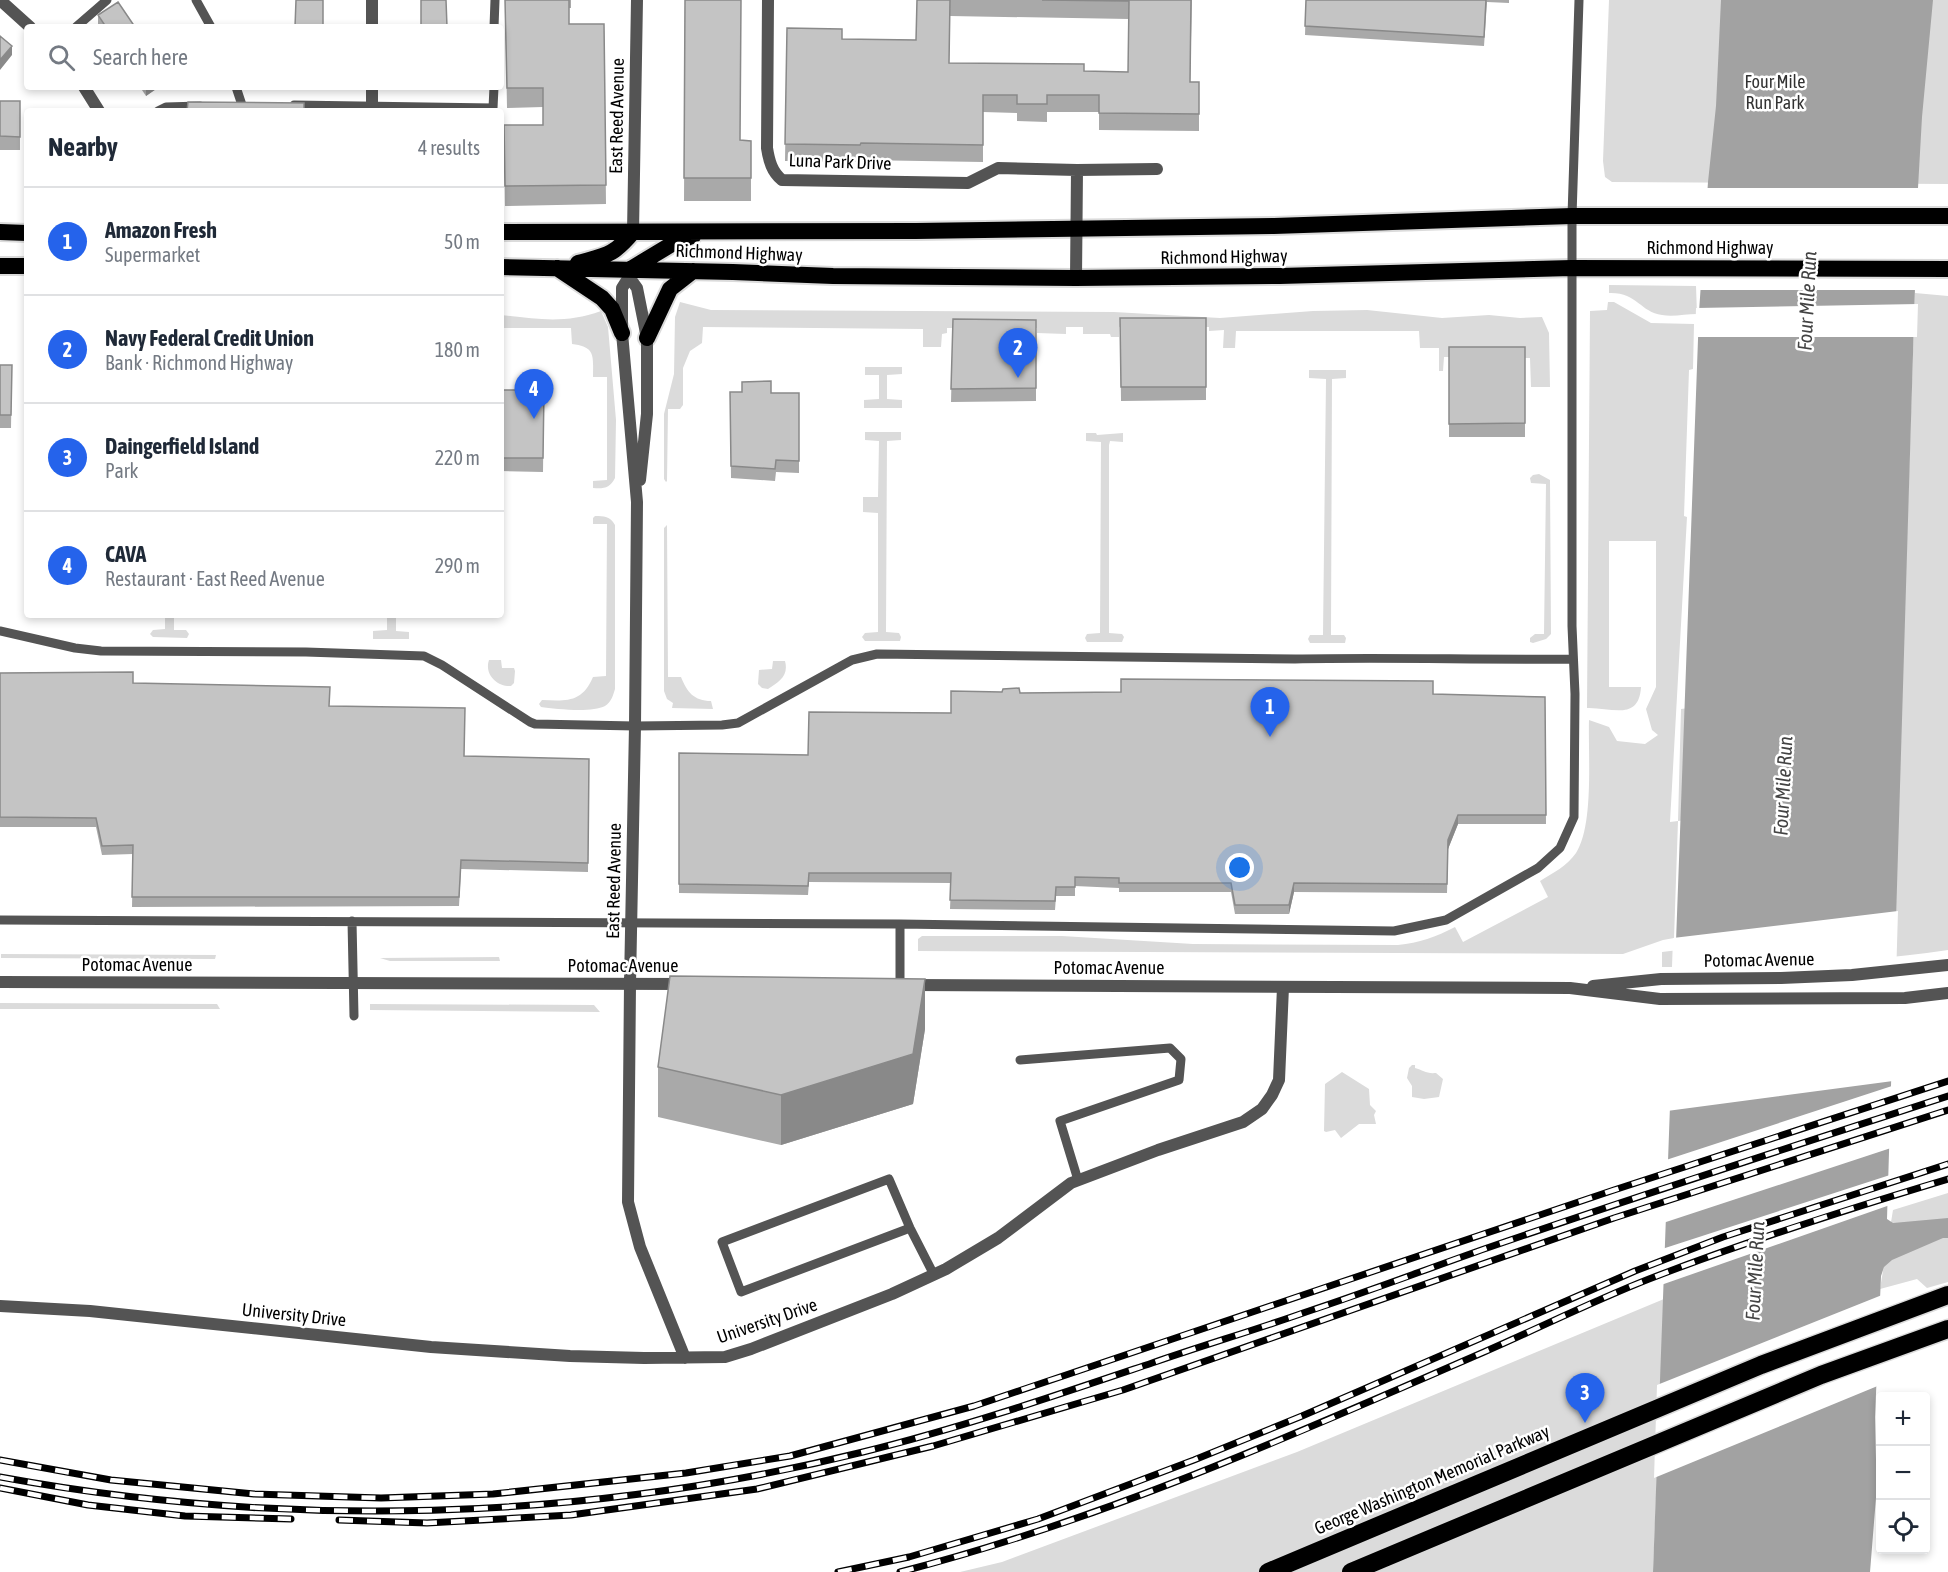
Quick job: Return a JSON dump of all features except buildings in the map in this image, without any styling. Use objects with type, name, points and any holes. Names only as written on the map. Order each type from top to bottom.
[{"type":"highway","name":"Richmond Highway","points":[[504,232],[1274,226],[1572,216],[1944,216]]},
{"type":"highway","points":[[611,232],[620,248],[629,274],[652,255],[705,231]]},
{"type":"highway","points":[[0,232],[24,233]]},
{"type":"highway","points":[[556,268],[607,255],[620,248],[633,232],[652,255],[674,271]]},
{"type":"highway","points":[[0,266],[24,266]]},
{"type":"highway","name":"Richmond Highway","points":[[504,267],[556,268],[629,274],[693,271],[832,276],[1076,278],[1280,276],[1572,268],[1943,269]]},
{"type":"highway","points":[[556,268],[602,298],[612,309],[622,333]]},
{"type":"highway","points":[[647,338],[670,289],[693,271]]},
{"type":"highway","name":"George Washington Memorial Parkway","points":[[1268,1572],[1771,1361],[1948,1295]]},
{"type":"highway","points":[[1351,1572],[1821,1375],[1948,1329]]},
{"type":"street","points":[[0,0],[27,24]]},
{"type":"street","points":[[372,0],[372,24]]},
{"type":"street","name":"East Reed Avenue","points":[[633,232],[637,0]]},
{"type":"street","name":"Luna Park Drive","points":[[768,0],[766,148],[770,163],[782,180],[968,183],[998,168],[1157,169]]},
{"type":"street","points":[[86,90],[97,108]]},
{"type":"street","points":[[372,90],[373,108]]},
{"type":"street","points":[[1076,278],[1077,170]]},
{"type":"street","name":"East Reed Avenue","points":[[629,274],[622,288],[622,333],[637,502],[628,1202],[640,1247],[685,1358]]},
{"type":"street","name":"East Reed Avenue","points":[[629,274],[637,288],[647,338],[647,414],[637,502]]},
{"type":"street","name":"Potomac Avenue","points":[[894,985],[1570,988],[1661,979],[1824,976],[1948,965]]},
{"type":"street","name":"Potomac Avenue","points":[[0,982],[698,984]]},
{"type":"street","name":"University Drive","points":[[0,1306],[90,1311],[431,1347],[570,1356],[725,1357],[892,1294],[934,1275],[998,1238],[1071,1183],[1158,1149],[1243,1122],[1262,1109],[1279,1080],[1283,987]]},
{"type":"street","name":"Potomac Avenue","points":[[1570,988],[1660,999],[1905,998],[1948,993]]},
{"type":"lane","points":[[79,24],[107,0]]},
{"type":"lane","points":[[196,0],[209,24]]},
{"type":"lane","points":[[494,24],[495,0]]},
{"type":"lane","points":[[0,920],[900,924],[1394,931],[1446,920],[1538,868],[1560,848],[1574,817],[1572,216],[1580,0]]},
{"type":"lane","points":[[237,90],[242,105]]},
{"type":"lane","points":[[494,90],[494,108]]},
{"type":"lane","points":[[231,105],[253,105]]},
{"type":"lane","points":[[285,105],[351,108]]},
{"type":"lane","points":[[164,108],[210,106]]},
{"type":"lane","points":[[0,631],[75,648],[101,651],[306,652],[424,656],[536,724],[635,726],[738,723],[852,660],[877,654],[1358,657],[1413,660],[1573,659]]},
{"type":"lane","points":[[352,921],[354,1016]]},
{"type":"lane","points":[[894,985],[900,924]]},
{"type":"lane","points":[[1020,1060],[1170,1048],[1181,1059],[1179,1080],[1060,1121],[1078,1180]]},
{"type":"lane","points":[[910,1228],[741,1292],[722,1242],[889,1179],[934,1275]]},
{"type":"green space","name":"Four Mile Run Park","points":[[1609,0],[1948,0],[1948,184],[1612,182],[1605,177],[1603,161]]},
{"type":"green space","points":[[1609,285],[1696,286],[1697,314],[1671,316],[1655,313],[1626,296],[1609,293]]},
{"type":"green space","points":[[1915,293],[1948,296],[1948,950],[1877,959],[1805,964],[1662,967],[1662,952],[1895,924],[1898,797],[1678,821],[1681,709],[1902,681]]},
{"type":"green space","points":[[680,302],[711,310],[1114,312],[1220,318],[1313,311],[1367,310],[1442,318],[1489,315],[1520,318],[1542,317],[1549,333],[1550,387],[1531,387],[1530,358],[1444,357],[1443,371],[1439,371],[1439,348],[1420,348],[1419,331],[1236,331],[1235,348],[1223,348],[1224,330],[1209,331],[1209,327],[1119,327],[1119,337],[1111,337],[1110,334],[1083,334],[1083,327],[1066,327],[1066,334],[1037,333],[1037,328],[947,328],[947,333],[942,334],[941,347],[923,347],[923,329],[703,327],[702,343],[690,351],[683,368],[683,405],[680,409],[668,409],[666,482],[664,479],[664,414],[674,374],[675,317]]},
{"type":"green space","points":[[1608,302],[1614,302],[1651,323],[1694,324],[1693,369],[1689,370],[1684,516],[1687,517],[1670,822],[1678,821],[1674,938],[1623,954],[918,951],[918,939],[922,936],[1062,936],[1193,944],[1398,945],[1427,939],[1455,927],[1463,942],[1548,897],[1540,881],[1568,862],[1582,841],[1588,808],[1589,720],[1609,727],[1617,741],[1645,744],[1658,735],[1652,730],[1646,709],[1656,687],[1656,541],[1609,541],[1609,687],[1641,687],[1639,698],[1629,709],[1587,708],[1590,311],[1607,310]]},
{"type":"green space","points":[[601,311],[608,327],[616,420],[615,478],[609,486],[603,488],[593,488],[593,481],[607,480],[607,377],[593,377],[592,354],[585,347],[572,344],[571,328],[504,328],[504,315],[563,319]]},
{"type":"green space","points":[[865,367],[902,367],[902,374],[887,375],[887,399],[902,400],[902,408],[864,408],[864,400],[879,399],[879,375],[865,375]]},
{"type":"green space","points":[[1309,370],[1346,370],[1346,378],[1332,379],[1331,635],[1344,635],[1345,643],[1310,643],[1308,639],[1310,635],[1323,635],[1326,379],[1309,378]]},
{"type":"green space","points":[[865,432],[901,432],[901,440],[887,441],[886,632],[899,633],[900,641],[865,641],[862,637],[865,633],[878,632],[878,513],[863,512],[863,497],[878,497],[879,441],[865,440]]},
{"type":"green space","points":[[1086,433],[1097,435],[1123,433],[1123,442],[1110,441],[1109,445],[1109,633],[1122,634],[1124,637],[1122,642],[1087,642],[1085,638],[1087,634],[1100,633],[1101,442],[1086,441]]},
{"type":"green space","points":[[1539,474],[1550,480],[1551,634],[1546,639],[1533,643],[1530,642],[1530,638],[1535,634],[1544,634],[1546,484],[1531,483],[1530,478]]},
{"type":"green space","points":[[595,516],[606,517],[615,525],[615,689],[609,703],[599,708],[574,710],[541,707],[539,704],[542,700],[572,699],[584,692],[593,677],[606,676],[607,524],[593,524]]},
{"type":"green space","points":[[667,525],[668,677],[681,677],[692,695],[705,701],[711,701],[713,709],[672,708],[673,703],[667,699],[664,691],[664,528]]},
{"type":"green space","points":[[165,618],[174,618],[174,630],[186,630],[189,634],[187,638],[153,637],[150,634],[153,630],[165,629]]},
{"type":"green space","points":[[387,618],[396,618],[396,631],[409,632],[409,639],[373,639],[373,631],[387,630]]},
{"type":"green space","points":[[489,660],[501,660],[502,668],[514,668],[514,683],[511,686],[506,686],[493,679],[488,670]]},
{"type":"green space","points":[[773,661],[785,661],[786,671],[779,681],[768,689],[762,688],[758,684],[759,670],[772,669]]},
{"type":"green space","points":[[1,954],[216,955],[215,959],[1,958]]},
{"type":"green space","points":[[499,957],[500,961],[390,961],[380,958]]},
{"type":"green space","points":[[0,1003],[217,1004],[220,1009],[0,1009]]},
{"type":"green space","points":[[370,1004],[594,1005],[600,1012],[370,1010]]},
{"type":"green space","points":[[1412,1065],[1425,1072],[1436,1073],[1443,1079],[1439,1097],[1424,1099],[1412,1097],[1412,1086],[1407,1078]]},
{"type":"green space","points":[[1342,1072],[1369,1089],[1370,1105],[1376,1111],[1374,1115],[1376,1124],[1359,1124],[1341,1138],[1335,1130],[1324,1131],[1325,1084]]},
{"type":"green space","points":[[1948,1193],[1948,1282],[1927,1288],[1917,1279],[1880,1289],[1893,1210]]},
{"type":"green space","points":[[1664,1299],[1653,1572],[960,1572],[1002,1562],[1297,1452]]},
{"type":"water","name":"Four Mile Run","points":[[1721,0],[1933,0],[1918,188],[1887,1219],[1893,1223],[1948,1218],[1948,1238],[1943,1238],[1892,1260],[1884,1267],[1881,1276],[1875,1417],[1876,1498],[1870,1572],[1653,1572],[1699,312],[1716,106]]},
{"type":"pier","points":[[1705,188],[1921,188],[1918,290],[1698,290]]},
{"type":"pier","points":[[1918,304],[1917,337],[1695,337],[1696,308]]},
{"type":"pier","points":[[1898,911],[1893,1081],[1667,1111],[1673,938]]},
{"type":"pier","points":[[1892,1086],[1891,1148],[1663,1223],[1666,1160]]},
{"type":"pier","points":[[1890,1175],[1890,1205],[1661,1285],[1662,1249]]},
{"type":"pier","points":[[1882,1295],[1885,1327],[1880,1385],[1654,1478],[1657,1385]]},
{"type":"railway","points":[[0,1460],[111,1480],[254,1494],[381,1498],[493,1494],[686,1473],[790,1456],[974,1406],[1614,1190],[1948,1081]]},
{"type":"railway","points":[[0,1477],[107,1494],[215,1505],[324,1510],[433,1510],[541,1504],[649,1493],[757,1475],[900,1443],[1009,1410],[1329,1304],[1602,1209],[1948,1096]]},
{"type":"railway","points":[[339,1520],[427,1523],[571,1515],[757,1489],[933,1446],[1123,1390],[1614,1218],[1948,1110]]},
{"type":"railway","points":[[838,1572],[909,1557],[1038,1519],[1302,1416],[1635,1271],[1723,1237],[1948,1164]]},
{"type":"railway","points":[[900,1572],[976,1551],[1124,1501],[1268,1445],[1649,1279],[1798,1226],[1948,1179]]},
{"type":"railway","points":[[0,1488],[88,1505],[185,1516],[291,1519]]},
{"type":"place","name":"Navy Federal Credit Union","points":[[1018,378]]},
{"type":"place","name":"CAVA","points":[[534,419]]},
{"type":"place","name":"Amazon Fresh","points":[[1270,737]]},
{"type":"place","name":"Daingerfield Island","points":[[1585,1423]]}]
